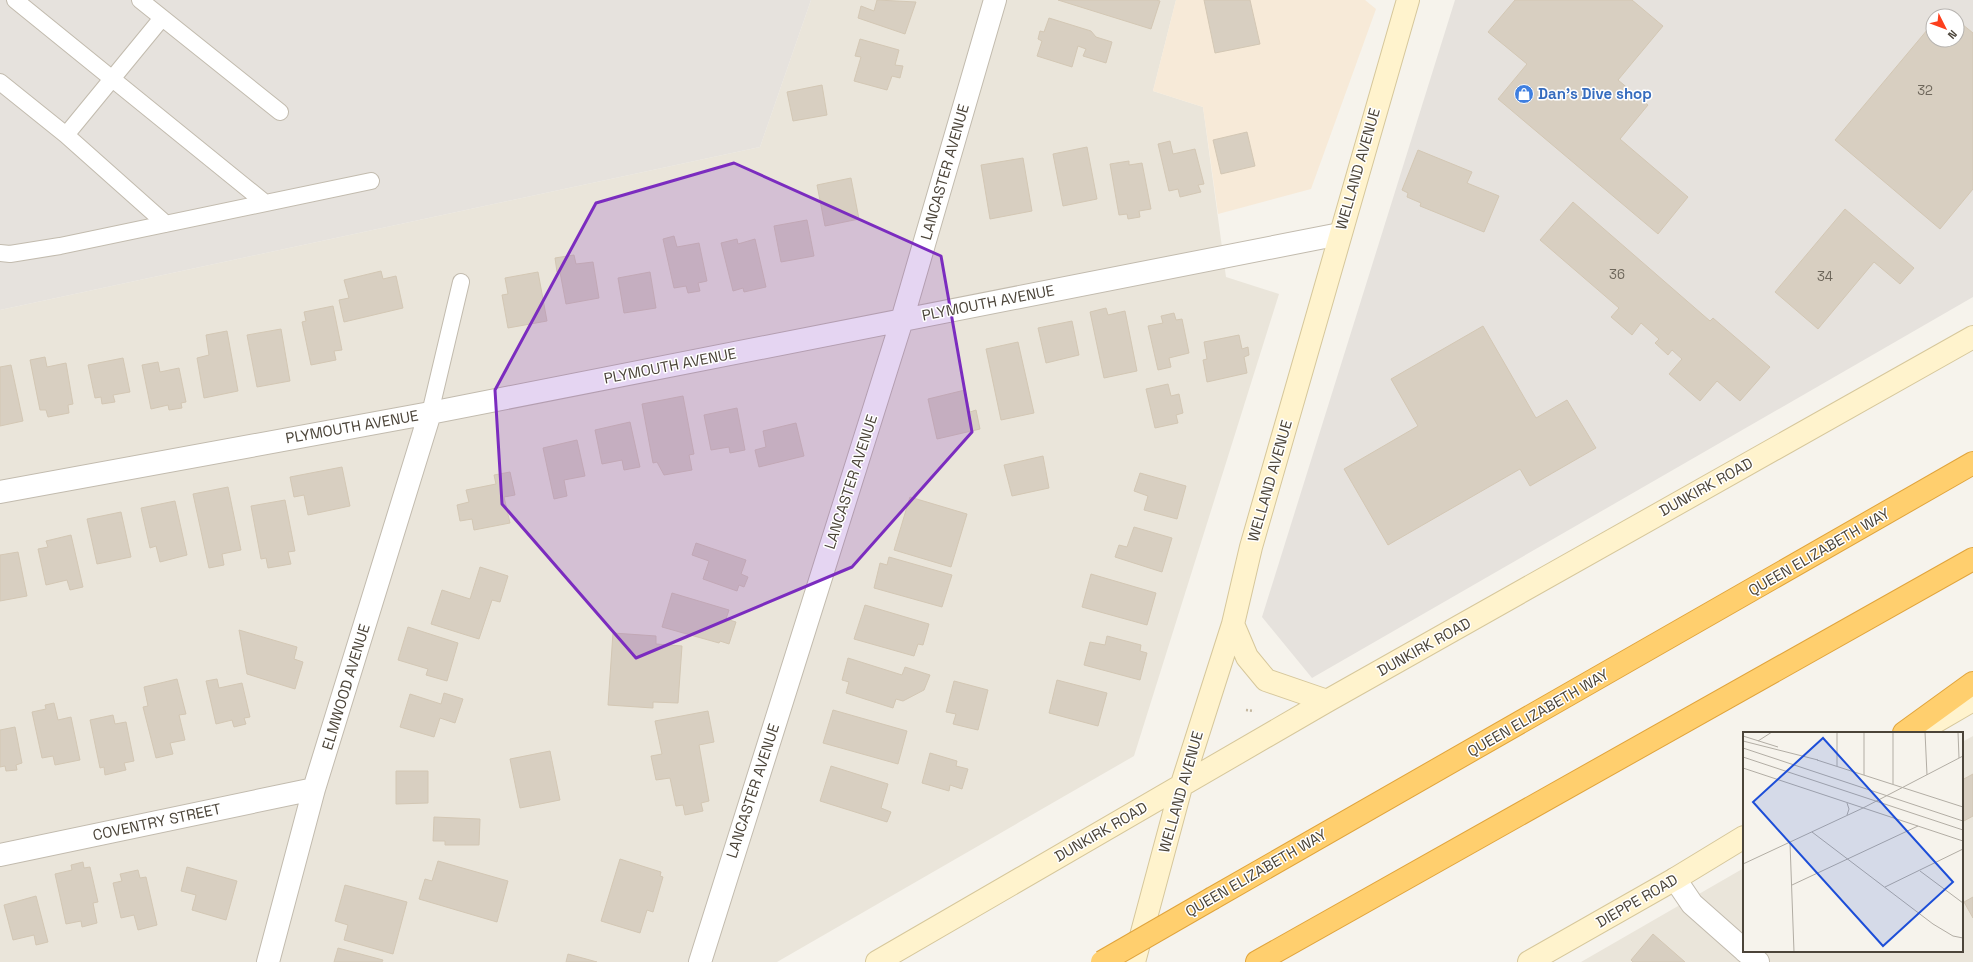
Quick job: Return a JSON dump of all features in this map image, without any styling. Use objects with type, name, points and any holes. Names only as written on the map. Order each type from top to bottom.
[{"type":"highway","name":"QUEEN ELIZABETH WAY","points":[[1102,962],[1973,463]]},
{"type":"highway","points":[[1257,962],[1973,558]]},
{"type":"highway","points":[[1905,732],[1973,683]]},
{"type":"street","name":"LANCASTER AVENUE","points":[[700,962],[902,320],[995,0]]},
{"type":"street","name":"WELLAND AVENUE","points":[[1134,962],[1181,787],[1233,624],[1253,539],[1408,0]]},
{"type":"street","name":"PLYMOUTH AVENUE","points":[[0,492],[430,413],[1340,234]]},
{"type":"street","name":"DUNKIRK ROAD","points":[[877,962],[1327,701],[1973,337]]},
{"type":"street","name":"ELMWOOD AVENUE","points":[[268,962],[314,789],[430,413]]},
{"type":"street","points":[[1233,624],[1247,657],[1266,680],[1327,701]]},
{"type":"street","points":[[1919,732],[1973,700]]},
{"type":"street","name":"COVENTRY STREET","points":[[0,855],[314,789]]},
{"type":"street","name":"DIEPPE ROAD","points":[[1529,962],[1675,879],[1743,838]]},
{"type":"street","points":[[1675,879],[1692,904],[1743,948]]},
{"type":"street","points":[[1747,952],[1758,962]]},
{"type":"lane","points":[[15,0],[264,202]]},
{"type":"lane","points":[[140,0],[280,112]]},
{"type":"lane","points":[[66,135],[111,78],[162,18]]},
{"type":"lane","points":[[0,82],[66,135],[166,224]]},
{"type":"lane","points":[[0,252],[10,254],[60,246],[371,180]]},
{"type":"lane","points":[[430,413],[461,282]]},
{"type":"path","points":[[1246,710],[1254,711]]},
{"type":"highlighted area","points":[[734,163],[941,256],[972,432],[852,567],[636,658],[502,504],[495,390],[596,203]]},
{"type":"shaded area","points":[[0,0],[811,0],[760,147],[0,310]]},
{"type":"shaded area","points":[[811,0],[1176,0],[1153,91],[1203,107],[1226,277],[1279,294],[1134,756],[777,962],[0,962],[0,310],[760,147]]},
{"type":"shaded area","points":[[1176,0],[1365,0],[1376,9],[1311,189],[1218,214],[1203,107],[1153,91]]},
{"type":"shaded area","points":[[1455,0],[1973,0],[1973,297],[1312,678],[1262,617]]},
{"type":"shaded area","points":[[1973,736],[1973,962],[1581,962],[1743,869],[1743,952],[1963,952],[1963,741]]},
{"type":"building","points":[[877,0],[916,2],[905,34],[858,18],[861,6],[874,11]]},
{"type":"building","points":[[1058,0],[1156,0],[1160,1],[1151,29]]},
{"type":"building","points":[[1204,0],[1250,0],[1260,44],[1215,53]]},
{"type":"building","points":[[1515,0],[1632,0],[1663,26],[1618,80],[1648,105],[1620,139],[1688,197],[1658,234],[1498,99],[1527,64],[1488,32]]},
{"type":"building","points":[[1049,18],[1091,31],[1096,37],[1112,42],[1106,63],[1083,56],[1086,49],[1078,46],[1072,67],[1037,56],[1042,41],[1038,39],[1040,31],[1044,32]]},
{"type":"building","points":[[1965,26],[1973,33],[1973,189],[1940,229],[1835,140],[1925,33],[1925,48],[1965,48]]},
{"type":"building","points":[[860,39],[899,50],[895,65],[903,66],[900,78],[892,76],[887,90],[854,81],[861,57],[855,56]]},
{"type":"building","points":[[822,85],[827,115],[793,121],[787,92]]},
{"type":"building","points":[[1247,132],[1255,166],[1221,174],[1213,140]]},
{"type":"building","points":[[1170,141],[1173,154],[1195,149],[1204,184],[1198,185],[1201,192],[1180,197],[1178,189],[1169,191],[1158,144]]},
{"type":"building","points":[[1087,147],[1097,199],[1063,206],[1053,154]]},
{"type":"building","points":[[1418,150],[1472,172],[1467,183],[1499,196],[1484,232],[1420,206],[1421,203],[1407,197],[1408,193],[1402,190]]},
{"type":"building","points":[[1023,158],[1032,211],[990,219],[981,165]]},
{"type":"building","points":[[1129,161],[1129,165],[1142,163],[1151,209],[1139,211],[1140,217],[1128,219],[1127,214],[1119,215],[1110,164]]},
{"type":"building","points":[[851,178],[859,219],[825,226],[817,185]]},
{"type":"building","points":[[1573,202],[1710,321],[1713,318],[1770,367],[1740,401],[1717,381],[1700,401],[1669,374],[1682,359],[1672,350],[1668,355],[1655,343],[1659,339],[1641,323],[1632,335],[1611,317],[1619,308],[1540,240]]},
{"type":"building","points":[[1845,209],[1914,268],[1900,284],[1874,262],[1818,329],[1775,292]]},
{"type":"building","points":[[807,220],[814,256],[781,262],[774,226]]},
{"type":"building","points":[[674,236],[677,247],[699,243],[707,281],[698,283],[700,291],[688,293],[686,286],[674,288],[663,239]]},
{"type":"building","points":[[737,239],[738,244],[755,239],[766,287],[744,292],[743,288],[733,291],[721,243]]},
{"type":"building","points":[[574,255],[576,264],[593,262],[599,298],[566,304],[560,272],[557,272],[555,258]]},
{"type":"building","points":[[381,271],[383,279],[396,276],[403,308],[344,322],[339,300],[349,298],[344,280]]},
{"type":"building","points":[[538,272],[547,321],[508,328],[502,295],[508,294],[505,278]]},
{"type":"building","points":[[650,272],[656,308],[624,313],[618,278]]},
{"type":"building","points":[[333,306],[342,350],[334,351],[336,360],[311,365],[302,322],[306,321],[304,312]]},
{"type":"building","points":[[1106,308],[1108,315],[1125,311],[1137,371],[1104,378],[1090,312]]},
{"type":"building","points":[[1174,313],[1176,320],[1182,319],[1189,353],[1169,358],[1171,367],[1158,370],[1148,326],[1163,323],[1161,316]]},
{"type":"building","points":[[1072,321],[1079,355],[1046,363],[1038,328]]},
{"type":"building","points":[[1483,326],[1536,418],[1567,400],[1596,448],[1530,486],[1520,469],[1388,545],[1344,469],[1418,426],[1391,379]]},
{"type":"building","points":[[281,329],[290,381],[257,387],[247,335]]},
{"type":"building","points":[[227,331],[238,391],[204,398],[197,358],[209,355],[206,335]]},
{"type":"building","points":[[1239,335],[1242,349],[1248,347],[1249,355],[1244,357],[1247,373],[1207,382],[1203,360],[1207,359],[1204,342]]},
{"type":"building","points":[[1018,342],[1034,413],[1001,420],[986,349]]},
{"type":"building","points":[[45,357],[47,367],[66,363],[73,404],[68,405],[69,413],[48,417],[46,410],[40,410],[30,360]]},
{"type":"building","points":[[123,358],[130,392],[113,395],[115,402],[102,404],[101,397],[95,398],[88,365]]},
{"type":"building","points":[[158,362],[160,372],[179,368],[186,402],[181,403],[182,408],[169,410],[168,405],[151,409],[142,365]]},
{"type":"building","points":[[11,365],[23,421],[0,426],[0,367]]},
{"type":"building","points":[[1168,384],[1171,396],[1179,394],[1183,413],[1176,415],[1178,423],[1155,428],[1146,389]]},
{"type":"building","points":[[965,390],[970,412],[976,410],[980,429],[937,439],[928,399]]},
{"type":"building","points":[[683,396],[694,454],[689,455],[692,470],[664,475],[657,462],[653,463],[642,404]]},
{"type":"building","points":[[737,408],[745,450],[730,453],[729,447],[711,450],[704,415]]},
{"type":"building","points":[[630,422],[640,467],[624,470],[622,460],[602,464],[595,430]]},
{"type":"building","points":[[796,423],[804,456],[759,467],[755,450],[766,447],[763,431]]},
{"type":"building","points":[[577,440],[585,476],[564,480],[567,496],[554,499],[543,448]]},
{"type":"building","points":[[1043,456],[1049,488],[1012,496],[1004,465]]},
{"type":"building","points":[[342,467],[350,506],[308,515],[304,495],[294,497],[290,477]]},
{"type":"building","points":[[510,472],[515,495],[504,497],[510,523],[474,530],[472,519],[460,521],[457,505],[469,502],[466,490],[496,484],[494,475]]},
{"type":"building","points":[[1140,473],[1186,486],[1177,519],[1144,510],[1148,496],[1134,491]]},
{"type":"building","points":[[228,487],[241,550],[222,554],[224,565],[209,568],[193,494]]},
{"type":"building","points":[[910,497],[967,514],[951,567],[894,550]]},
{"type":"building","points":[[285,500],[295,551],[288,552],[291,564],[268,568],[266,558],[261,559],[251,506]]},
{"type":"building","points":[[175,501],[187,555],[160,562],[156,546],[150,548],[141,508]]},
{"type":"building","points":[[121,512],[131,557],[97,564],[87,519]]},
{"type":"building","points":[[1134,527],[1172,538],[1162,572],[1115,557],[1119,545],[1127,547]]},
{"type":"building","points":[[71,535],[83,587],[70,590],[67,580],[46,585],[38,549],[48,547],[46,541]]},
{"type":"building","points":[[696,543],[746,560],[741,574],[748,577],[744,587],[739,585],[737,591],[703,579],[709,561],[692,555]]},
{"type":"building","points":[[18,552],[27,596],[0,601],[0,555]]},
{"type":"building","points":[[889,557],[952,575],[942,607],[874,588],[880,563],[887,565]]},
{"type":"building","points":[[480,567],[508,576],[500,602],[492,600],[479,639],[431,624],[442,590],[470,599]]},
{"type":"building","points":[[1091,574],[1156,593],[1147,625],[1082,607]]},
{"type":"building","points":[[672,593],[729,610],[726,619],[736,622],[729,644],[720,641],[719,643],[662,627]]},
{"type":"building","points":[[865,605],[929,624],[923,645],[918,644],[914,656],[854,639]]},
{"type":"building","points":[[408,627],[458,643],[447,681],[426,675],[428,669],[398,660]]},
{"type":"building","points":[[239,630],[297,647],[294,659],[303,662],[295,689],[247,674]]},
{"type":"building","points":[[613,633],[656,636],[656,644],[682,646],[678,703],[653,702],[653,708],[608,705]]},
{"type":"building","points":[[1107,636],[1141,645],[1140,651],[1147,653],[1140,680],[1084,665],[1090,642],[1105,645]]},
{"type":"building","points":[[848,658],[902,675],[905,667],[930,675],[924,690],[903,701],[896,699],[893,708],[846,693],[849,682],[842,680]]},
{"type":"building","points":[[177,679],[186,714],[179,715],[185,740],[170,743],[173,754],[156,758],[143,707],[148,706],[144,687]]},
{"type":"building","points":[[217,679],[219,688],[242,683],[250,717],[244,718],[246,724],[234,727],[232,720],[216,724],[206,681]]},
{"type":"building","points":[[1057,680],[1107,693],[1098,726],[1049,713]]},
{"type":"building","points":[[954,681],[988,690],[978,730],[953,724],[956,714],[946,712]]},
{"type":"building","points":[[444,693],[463,699],[455,723],[440,718],[434,737],[400,727],[410,694],[441,704]]},
{"type":"building","points":[[54,703],[58,720],[71,717],[80,760],[55,765],[53,756],[42,758],[32,712],[46,709],[45,705]]},
{"type":"building","points":[[833,710],[907,731],[898,764],[823,743]]},
{"type":"building","points":[[708,711],[714,742],[699,745],[709,801],[701,803],[703,811],[685,815],[683,805],[676,806],[670,778],[656,780],[651,756],[662,754],[655,721]]},
{"type":"building","points":[[113,715],[115,724],[126,722],[134,761],[124,763],[126,770],[105,775],[104,767],[100,768],[90,720]]},
{"type":"building","points":[[15,727],[22,763],[16,765],[17,770],[6,771],[5,766],[0,767],[0,730]]},
{"type":"building","points":[[550,751],[560,800],[520,808],[510,759]]},
{"type":"building","points":[[930,753],[957,761],[956,766],[968,769],[962,789],[950,785],[949,791],[922,783]]},
{"type":"building","points":[[831,766],[888,784],[881,808],[891,812],[887,822],[820,801]]},
{"type":"building","points":[[396,771],[428,771],[428,803],[396,804]]},
{"type":"building","points":[[1973,774],[1973,816],[1963,821],[1963,779]]},
{"type":"building","points":[[434,817],[480,819],[479,845],[445,845],[445,841],[433,841]]},
{"type":"building","points":[[620,859],[661,872],[660,876],[663,877],[653,912],[647,910],[640,933],[601,921]]},
{"type":"building","points":[[438,861],[508,881],[497,922],[419,899],[425,879],[432,881]]},
{"type":"building","points":[[83,862],[84,868],[90,867],[98,902],[93,903],[97,923],[82,927],[81,921],[66,924],[55,874],[72,870],[71,865]]},
{"type":"building","points":[[187,867],[237,881],[226,920],[192,910],[196,895],[181,891]]},
{"type":"building","points":[[138,870],[140,878],[146,877],[157,925],[138,930],[134,915],[121,918],[113,883],[122,881],[120,874]]},
{"type":"building","points":[[345,885],[407,902],[393,954],[344,940],[348,925],[335,921]]},
{"type":"building","points":[[36,896],[48,942],[36,945],[34,935],[13,940],[4,905]]},
{"type":"building","points":[[1973,897],[1973,918],[1964,902]]},
{"type":"building","points":[[1653,934],[1685,962],[1633,962],[1631,960]]},
{"type":"building","points":[[338,948],[383,960],[382,962],[334,962]]},
{"type":"building","points":[[568,954],[597,962],[566,962]]},
{"type":"place","name":"Dan's Dive shop","points":[[1524,94]]}]
